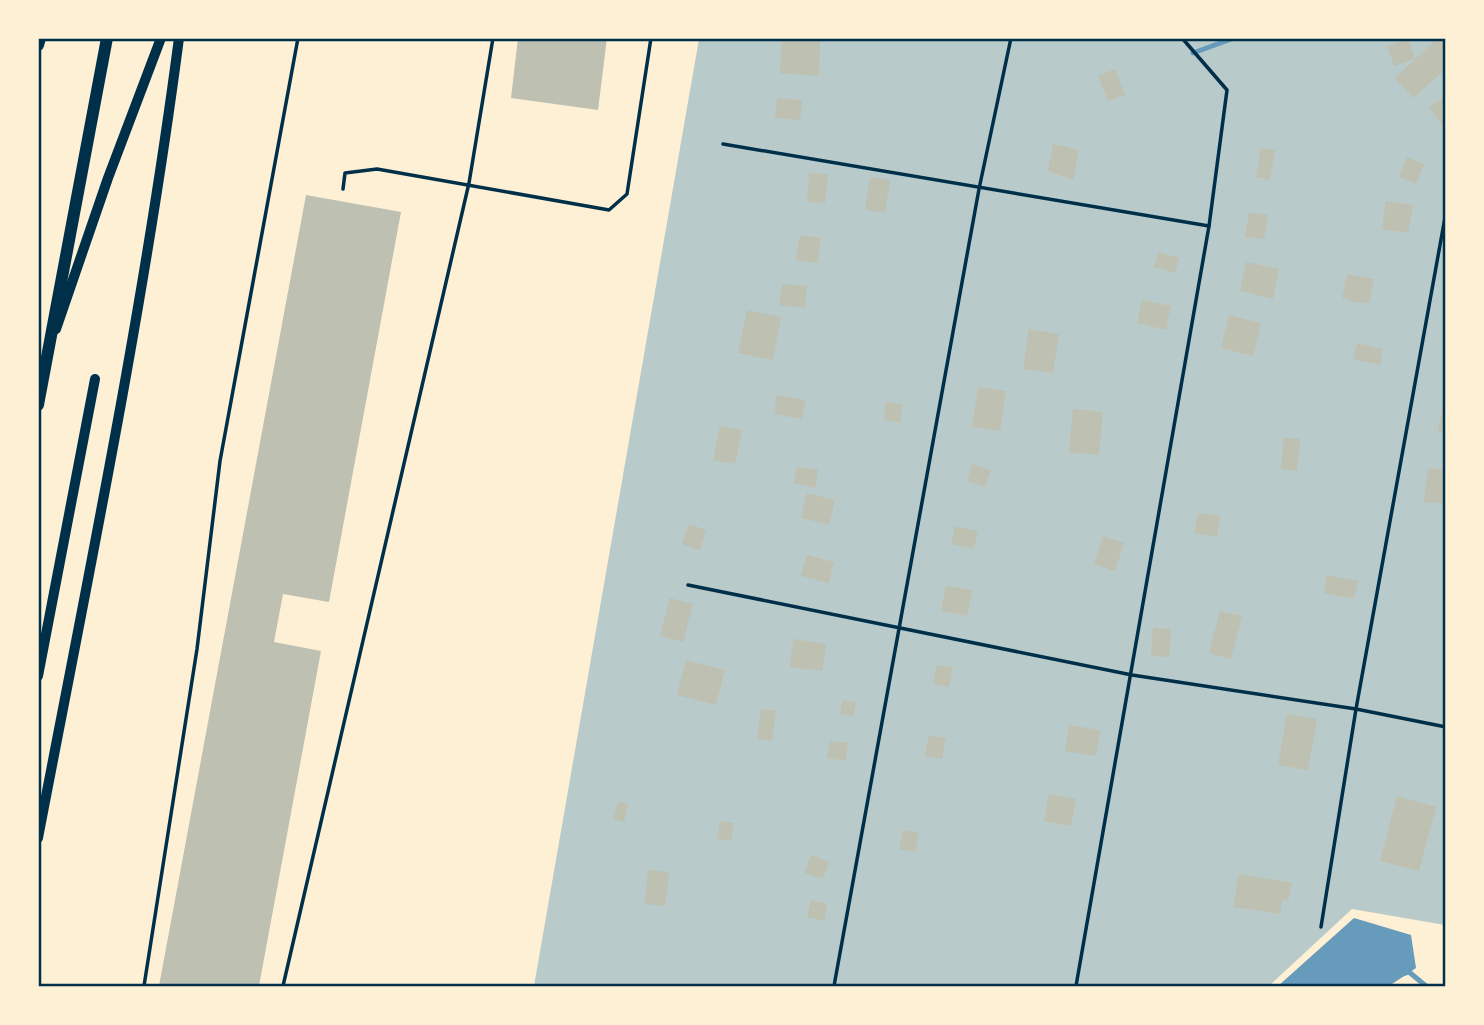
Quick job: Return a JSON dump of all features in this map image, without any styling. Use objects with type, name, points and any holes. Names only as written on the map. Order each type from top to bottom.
[{"type":"highway","points":[[38,45],[40,38]]},
{"type":"highway","points":[[38,405],[107,38]]},
{"type":"main road","points":[[48,355],[107,178],[161,38]]},
{"type":"main road","points":[[38,838],[122,401],[164,149],[179,38]]},
{"type":"main road","points":[[38,676],[95,379]]},
{"type":"lane","points":[[145,986],[197,649],[220,461],[298,38]]},
{"type":"lane","points":[[282,986],[469,183],[493,38]]},
{"type":"lane","points":[[343,189],[345,173],[377,169],[469,183],[609,211],[627,194],[651,38]]},
{"type":"lane","points":[[834,986],[979,189],[1011,38]]},
{"type":"lane","points":[[1076,986],[1209,226],[1227,90],[1182,38]]},
{"type":"lane","points":[[723,144],[1209,226]]},
{"type":"lane","points":[[1321,927],[1356,709],[1446,212]]},
{"type":"lane","points":[[688,584],[1132,675],[1356,709],[1446,727]]},
{"type":"shaded area","points":[[699,39],[1445,39],[1445,925],[1352,909],[1269,986],[534,986]]},
{"type":"water","points":[[1354,918],[1411,935],[1416,968],[1389,986],[1278,986]]},
{"type":"building","points":[[518,38],[607,38],[598,110],[511,98]]},
{"type":"building","points":[[782,38],[820,38],[819,76],[780,73]]},
{"type":"building","points":[[1438,38],[1446,38],[1446,69],[1413,98],[1395,78]]},
{"type":"building","points":[[1408,39],[1415,59],[1394,66],[1387,46]]},
{"type":"building","points":[[1115,69],[1125,95],[1108,101],[1098,76]]},
{"type":"building","points":[[1446,96],[1446,123],[1442,125],[1429,107]]},
{"type":"building","points":[[777,98],[802,100],[800,120],[775,118]]},
{"type":"building","points":[[1053,144],[1079,150],[1073,180],[1048,171]]},
{"type":"building","points":[[1261,148],[1275,150],[1270,180],[1256,177]]},
{"type":"building","points":[[1407,157],[1424,164],[1416,184],[1399,177]]},
{"type":"building","points":[[809,173],[828,174],[825,203],[807,202]]},
{"type":"building","points":[[870,177],[890,180],[885,213],[865,210]]},
{"type":"building","points":[[306,195],[401,212],[329,602],[283,594],[274,642],[321,651],[259,986],[159,986]]},
{"type":"building","points":[[1386,201],[1413,205],[1408,233],[1382,229]]},
{"type":"building","points":[[1249,212],[1268,215],[1264,239],[1245,237]]},
{"type":"building","points":[[800,235],[821,238],[817,263],[796,260]]},
{"type":"building","points":[[1158,252],[1179,258],[1175,273],[1154,267]]},
{"type":"building","points":[[1246,262],[1279,269],[1273,299],[1240,291]]},
{"type":"building","points":[[1347,274],[1374,279],[1369,303],[1349,302],[1349,299],[1342,298]]},
{"type":"building","points":[[782,284],[807,286],[805,308],[779,305]]},
{"type":"building","points":[[1142,300],[1171,306],[1166,330],[1137,323]]},
{"type":"building","points":[[747,310],[781,317],[773,360],[738,353]]},
{"type":"building","points":[[1229,315],[1261,323],[1253,356],[1221,348]]},
{"type":"building","points":[[1029,329],[1059,334],[1053,373],[1023,369]]},
{"type":"building","points":[[1357,343],[1383,349],[1380,365],[1353,359]]},
{"type":"building","points":[[978,387],[1006,391],[1000,431],[972,427]]},
{"type":"building","points":[[777,395],[806,400],[802,419],[774,414]]},
{"type":"building","points":[[1446,399],[1446,433],[1438,432]]},
{"type":"building","points":[[886,402],[903,404],[900,423],[884,420]]},
{"type":"building","points":[[1073,409],[1103,412],[1099,455],[1069,452]]},
{"type":"building","points":[[720,426],[742,430],[735,464],[713,460]]},
{"type":"building","points":[[1284,437],[1300,439],[1297,471],[1281,469]]},
{"type":"building","points":[[972,464],[991,470],[985,487],[967,481]]},
{"type":"building","points":[[797,467],[818,470],[815,488],[794,483]]},
{"type":"building","points":[[1428,468],[1446,470],[1446,504],[1424,502]]},
{"type":"building","points":[[807,493],[835,500],[829,525],[801,518]]},
{"type":"building","points":[[1198,513],[1220,516],[1217,537],[1194,533]]},
{"type":"building","points":[[689,524],[706,530],[700,550],[682,544]]},
{"type":"building","points":[[955,526],[978,531],[974,549],[951,544]]},
{"type":"building","points":[[1103,536],[1124,543],[1115,571],[1094,564]]},
{"type":"building","points":[[807,555],[834,562],[829,583],[801,576]]},
{"type":"building","points":[[1327,575],[1358,581],[1354,599],[1324,593]]},
{"type":"building","points":[[946,586],[972,590],[967,616],[941,611]]},
{"type":"building","points":[[670,598],[693,604],[683,642],[660,636]]},
{"type":"building","points":[[1220,611],[1242,616],[1231,659],[1209,653]]},
{"type":"building","points":[[1153,628],[1171,629],[1169,657],[1151,656]]},
{"type":"building","points":[[793,639],[826,644],[822,671],[790,667]]},
{"type":"building","points":[[686,660],[725,670],[716,705],[677,695]]},
{"type":"building","points":[[937,665],[953,667],[949,687],[933,684]]},
{"type":"building","points":[[843,700],[856,703],[853,717],[840,714]]},
{"type":"building","points":[[761,709],[776,711],[772,741],[757,739]]},
{"type":"building","points":[[1287,714],[1317,719],[1308,770],[1278,765]]},
{"type":"building","points":[[1069,725],[1100,730],[1096,756],[1065,751]]},
{"type":"building","points":[[929,735],[946,738],[942,759],[925,756]]},
{"type":"building","points":[[830,741],[848,743],[846,761],[827,758]]},
{"type":"building","points":[[1049,794],[1076,799],[1071,826],[1044,821]]},
{"type":"building","points":[[1397,796],[1436,807],[1419,871],[1380,861]]},
{"type":"building","points":[[618,801],[628,804],[624,822],[613,819]]},
{"type":"building","points":[[720,821],[734,823],[731,841],[717,839]]},
{"type":"building","points":[[903,830],[919,833],[915,852],[899,849]]},
{"type":"building","points":[[811,855],[829,862],[823,879],[805,873]]},
{"type":"building","points":[[648,870],[669,872],[665,906],[645,904]]},
{"type":"building","points":[[1239,874],[1292,883],[1288,901],[1282,900],[1280,914],[1233,907]]},
{"type":"building","points":[[811,900],[827,904],[824,921],[807,917]]},
{"type":"waterway","points":[[1193,53],[1234,38]]},
{"type":"waterway","points":[[1403,974],[1409,972],[1426,986]]}]
